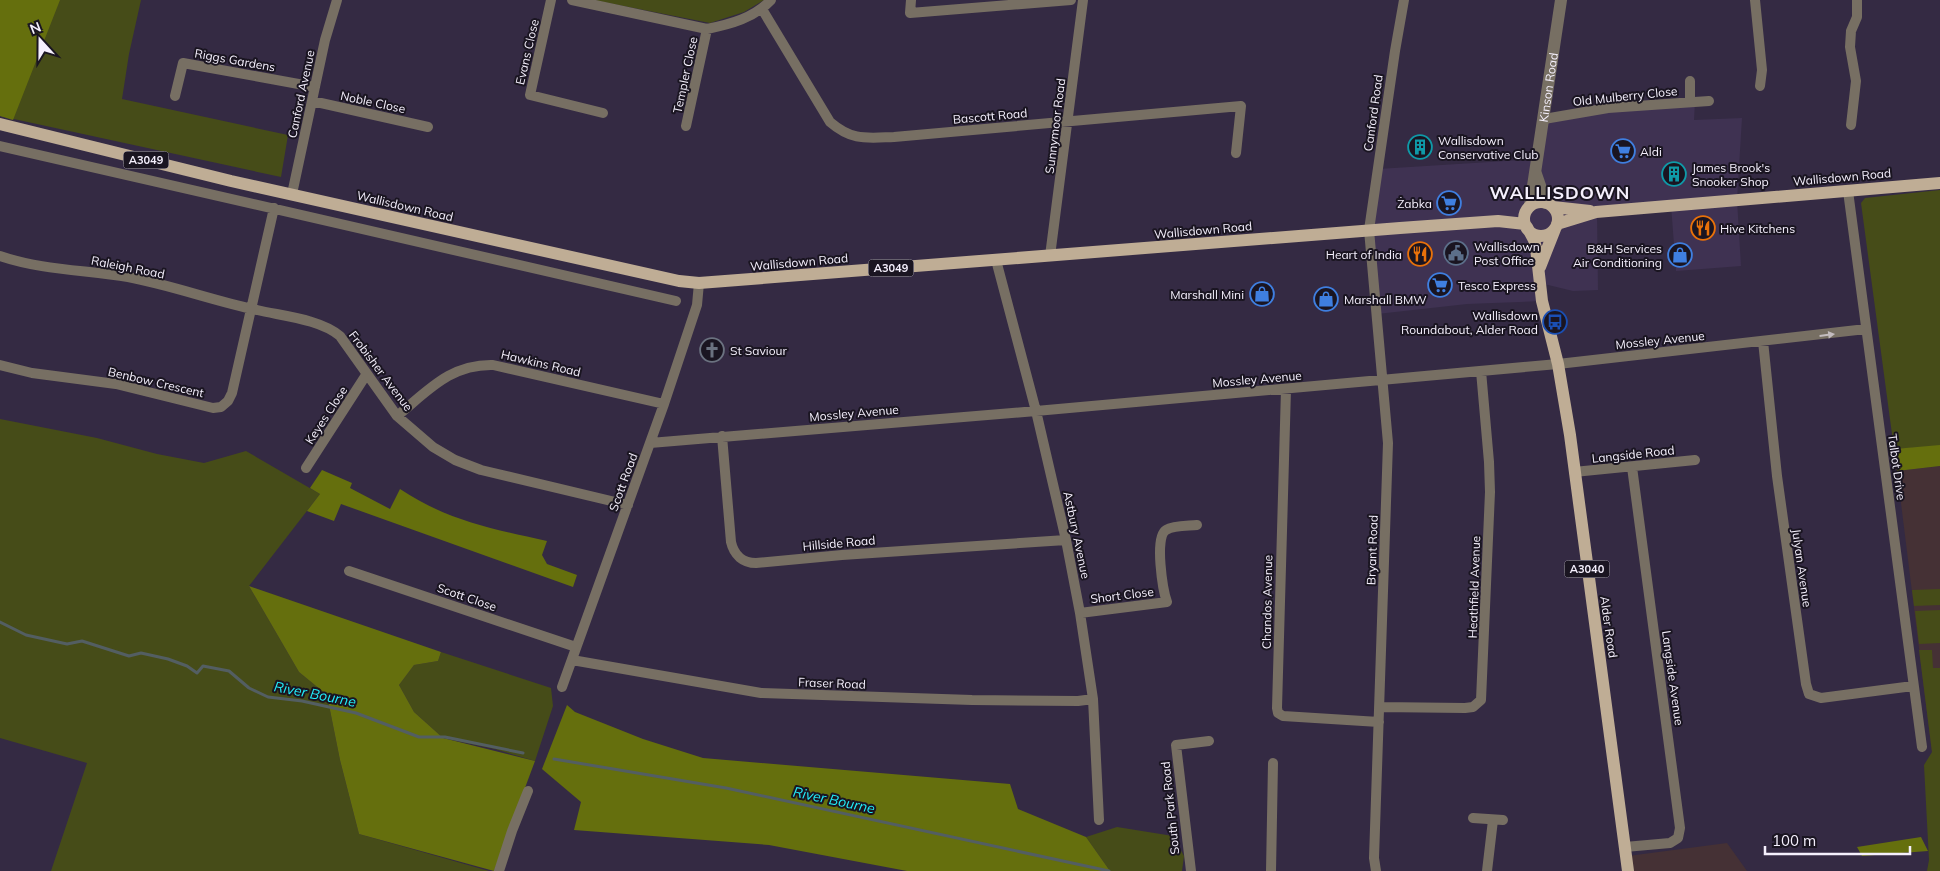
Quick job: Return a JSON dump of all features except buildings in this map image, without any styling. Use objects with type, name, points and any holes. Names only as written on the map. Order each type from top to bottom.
[{"type":"main road","name":"Wallisdown Road","points":[[0,124],[231,181],[669,279],[698,283],[1498,221],[1527,217]]},
{"type":"main road","name":"Wallisdown Road","points":[[1550,205],[1596,212],[1940,183]]},
{"type":"main road","points":[[1535,203],[1550,205],[1558,215],[1556,227],[1548,234],[1538,236],[1527,217],[1535,203]]},
{"type":"main road","name":"Wallisdown Road","points":[[1556,227],[1596,212]]},
{"type":"main road","name":"Alder Road","points":[[1527,217],[1534,240],[1542,301],[1558,364],[1570,436],[1628,871]]},
{"type":"main road","name":"Alder Road","points":[[1539,269],[1556,227]]},
{"type":"street","name":"Canford Avenue","points":[[292,194],[325,40],[337,0]]},
{"type":"street","name":"Evans Close","points":[[551,0],[530,95],[603,113]]},
{"type":"street","points":[[572,0],[707,29],[738,21],[762,9],[771,0]]},
{"type":"street","points":[[912,0],[910,13],[1071,0]]},
{"type":"street","name":"Sunnymoor Road","points":[[1050,256],[1083,0]]},
{"type":"street","name":"Canford Road","points":[[1369,230],[1404,0]]},
{"type":"street","name":"Kinson Road","points":[[1527,217],[1536,174],[1561,0]]},
{"type":"street","points":[[1755,0],[1762,70],[1760,86]]},
{"type":"street","points":[[1851,125],[1856,81],[1850,47],[1851,31],[1857,17],[1857,0]]},
{"type":"street","name":"Bascott Road","points":[[762,9],[830,122],[841,132],[852,136],[864,139],[1241,106],[1236,153]]},
{"type":"street","name":"Templer Close","points":[[686,126],[707,29]]},
{"type":"street","name":"Riggs Gardens","points":[[176,96],[183,63],[315,87]]},
{"type":"street","points":[[1690,81],[1690,102]]},
{"type":"street","name":"Old Mulberry Close","points":[[1544,119],[1608,108],[1709,100]]},
{"type":"street","name":"Noble Close","points":[[312,102],[428,127]]},
{"type":"street","points":[[0,146],[676,301]]},
{"type":"street","name":"Kinson Road","points":[[1536,174],[1550,205]]},
{"type":"street","points":[[226,198],[231,181]]},
{"type":"street","name":"Talbot Drive","points":[[1848,191],[1922,747]]},
{"type":"street","name":"Benbow Crescent","points":[[0,364],[32,373],[116,384],[204,406],[221,407],[228,401],[232,393],[274,208]]},
{"type":"street","name":"Bryant Road","points":[[1369,230],[1384,380],[1388,461],[1374,858],[1376,871]]},
{"type":"street","name":"Raleigh Road","points":[[0,256],[34,265],[130,278],[251,309]]},
{"type":"street","name":"Astbury Avenue","points":[[996,260],[1036,411],[1066,540],[1080,613],[1093,699],[1100,820]]},
{"type":"street","name":"Scott Road","points":[[562,687],[664,404],[697,305],[698,283]]},
{"type":"street","name":"Frobisher Avenue","points":[[251,309],[332,329],[340,336],[397,416],[433,447],[455,460],[481,470],[628,505]]},
{"type":"street","name":"Mossley Avenue","points":[[650,442],[1036,411],[1558,364],[1866,329]]},
{"type":"street","name":"Julyan Avenue","points":[[1763,341],[1777,476],[1806,684],[1809,694],[1821,698],[1913,686]]},
{"type":"street","name":"Hawkins Road","points":[[397,416],[448,375],[459,370],[481,365],[493,365],[664,404]]},
{"type":"street","name":"Heathfield Avenue","points":[[1379,707],[1465,708],[1473,707],[1482,700],[1490,492],[1481,371]]},
{"type":"street","name":"Keyes Close","points":[[306,468],[366,375]]},
{"type":"street","name":"Chandos Avenue","points":[[1286,389],[1278,713],[1283,716],[1379,722]]},
{"type":"street","name":"Hillside Road","points":[[722,436],[731,542],[737,555],[746,562],[756,563],[842,555],[1066,540]]},
{"type":"street","name":"Langside Road","points":[[1574,472],[1695,460]]},
{"type":"street","name":"Langside Avenue","points":[[1625,848],[1670,843],[1678,838],[1680,828],[1632,467]]},
{"type":"street","name":"Short Close","points":[[1080,613],[1166,602],[1161,583],[1160,550],[1162,534],[1165,530],[1197,525]]},
{"type":"street","name":"Scott Close","points":[[349,570],[576,648]]},
{"type":"street","name":"Fraser Road","points":[[572,660],[761,693],[972,700],[1078,701],[1093,699]]},
{"type":"street","name":"South Park Road","points":[[1191,871],[1176,745],[1209,741]]},
{"type":"street","points":[[1271,871],[1273,763]]},
{"type":"street","points":[[499,871],[528,791]]},
{"type":"street","points":[[1473,818],[1498,820],[1487,871]]},
{"type":"shaded area","points":[[1695,102],[1694,120],[1742,118],[1737,200],[1741,266],[1676,271],[1671,205],[1597,212],[1598,290],[1573,291],[1540,283],[1542,301],[1467,304],[1377,314],[1369,237],[1378,169],[1538,159],[1544,119]]},
{"type":"shaded area","points":[[1940,466],[1940,752],[1932,753],[1897,471]]},
{"type":"shaded area","points":[[1727,843],[1747,871],[1631,871],[1628,856]]},
{"type":"green space","points":[[0,0],[141,0],[129,54],[122,99],[288,135],[281,177],[0,116]]},
{"type":"green space","points":[[0,0],[60,0],[13,120],[0,116]]},
{"type":"green space","points":[[593,0],[764,0],[744,12],[710,23]]},
{"type":"green space","points":[[1940,190],[1940,446],[1894,449],[1861,203],[1865,198]]},
{"type":"green space","points":[[0,419],[97,438],[157,454],[204,463],[246,451],[320,494],[249,586],[299,672],[327,695],[340,760],[359,834],[489,871],[51,871],[87,763],[0,738]]},
{"type":"green space","points":[[1940,445],[1940,466],[1897,471],[1894,449]]},
{"type":"green space","points":[[322,470],[352,483],[350,488],[390,509],[400,489],[418,500],[453,516],[489,528],[547,541],[542,555],[547,564],[577,575],[573,587],[341,504],[334,521],[307,511],[320,494],[310,488]]},
{"type":"green space","points":[[249,586],[441,652],[438,661],[414,665],[399,685],[414,712],[443,738],[535,761],[494,871],[359,834],[340,760],[327,695],[299,672]]},
{"type":"green space","points":[[1940,589],[1940,605],[1914,606],[1912,590]]},
{"type":"green space","points":[[1940,610],[1940,643],[1919,644],[1915,611]]},
{"type":"green space","points":[[1919,650],[1932,650],[1933,668],[1940,668],[1940,871],[1927,871],[1929,860],[1924,765],[1932,752]]},
{"type":"green space","points":[[441,652],[551,688],[553,706],[535,761],[495,749],[443,738],[414,712],[399,685],[414,665],[438,661]]},
{"type":"green space","points":[[567,705],[575,712],[643,739],[703,758],[1010,784],[1018,809],[1086,837],[1110,871],[907,871],[769,845],[574,830],[581,802],[542,769]]},
{"type":"green space","points":[[1117,827],[1173,836],[1184,856],[1182,871],[1110,871],[1086,837]]},
{"type":"green space","points":[[1921,837],[1928,851],[1862,856],[1857,847]]},
{"type":"waterway","name":"River Bourne","points":[[0,622],[26,635],[67,644],[82,641],[129,656],[141,653],[168,659],[187,666],[197,673],[203,666],[229,671],[249,688],[268,697],[302,701],[356,713],[419,737],[445,737],[523,753]]},
{"type":"waterway","name":"River Bourne","points":[[554,759],[726,788],[1109,871]]},
{"type":"place","name":"Wallisdown Conservative Club","points":[[1420,147]]},
{"type":"place","name":"Aldi","points":[[1623,151]]},
{"type":"place","name":"James Brook's Snooker Shop","points":[[1674,174]]},
{"type":"place","name":"Żabka","points":[[1449,203]]},
{"type":"place","name":"Hive Kitchens","points":[[1703,228]]},
{"type":"place","name":"Wallisdown Post Office","points":[[1456,253]]},
{"type":"place","name":"Heart of India","points":[[1420,254]]},
{"type":"place","name":"B&H Services Air Conditioning","points":[[1680,255]]},
{"type":"place","name":"Tesco Express","points":[[1440,285]]},
{"type":"place","name":"Marshall Mini","points":[[1262,294]]},
{"type":"place","name":"Marshall BMW","points":[[1326,299]]},
{"type":"place","name":"Wallisdown Roundabout, Alder Road","points":[[1555,322]]},
{"type":"place","name":"St Saviour","points":[[712,350]]},
{"type":"district","name":"WALLISDOWN","points":[[1560,192]]}]
